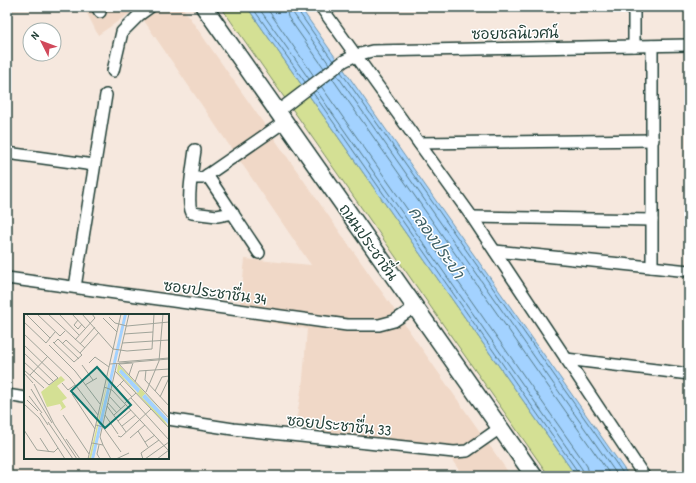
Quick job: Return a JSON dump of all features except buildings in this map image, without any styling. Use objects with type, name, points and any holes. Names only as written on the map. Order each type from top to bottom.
[{"type":"main road","name":"ถนนประชาชื่น","points":[[204,7],[534,476]]},
{"type":"street","points":[[113,71],[122,32],[139,15],[150,7]]},
{"type":"street","points":[[321,7],[472,217],[644,476]]},
{"type":"street","points":[[634,7],[634,46]]},
{"type":"street","name":"ซอยชลนิเวศน์","points":[[207,175],[280,117],[300,94],[344,61],[356,55],[372,51],[689,45]]},
{"type":"street","points":[[652,46],[652,267]]},
{"type":"street","points":[[75,287],[106,95]]},
{"type":"street","points":[[419,143],[652,140]]},
{"type":"street","points":[[195,150],[190,209],[192,214],[217,216],[233,213]]},
{"type":"street","points":[[7,153],[94,165]]},
{"type":"street","points":[[192,178],[203,178],[207,175],[259,253]]},
{"type":"street","points":[[472,217],[652,220]]},
{"type":"street","points":[[495,251],[689,271]]},
{"type":"street","name":"ซอยประชาชื่น 34","points":[[7,278],[347,325],[380,325],[394,321],[415,307]]},
{"type":"street","points":[[566,359],[689,374]]},
{"type":"street","points":[[7,395],[24,398]]},
{"type":"street","name":"ซอยประชาชื่น 33","points":[[169,419],[233,429],[454,452],[467,451],[500,428]]},
{"type":"shaded area","points":[[7,7],[41,7],[9,10],[10,74],[7,74]]},
{"type":"shaded area","points":[[84,7],[182,7],[511,476],[463,476],[443,447],[295,428],[303,379],[307,329],[239,317],[245,259],[311,265],[136,9],[98,35]]},
{"type":"green space","points":[[221,7],[247,7],[576,476],[549,476]]},
{"type":"water","name":"คลองประปา","points":[[247,7],[300,7],[629,476],[576,476]]}]
